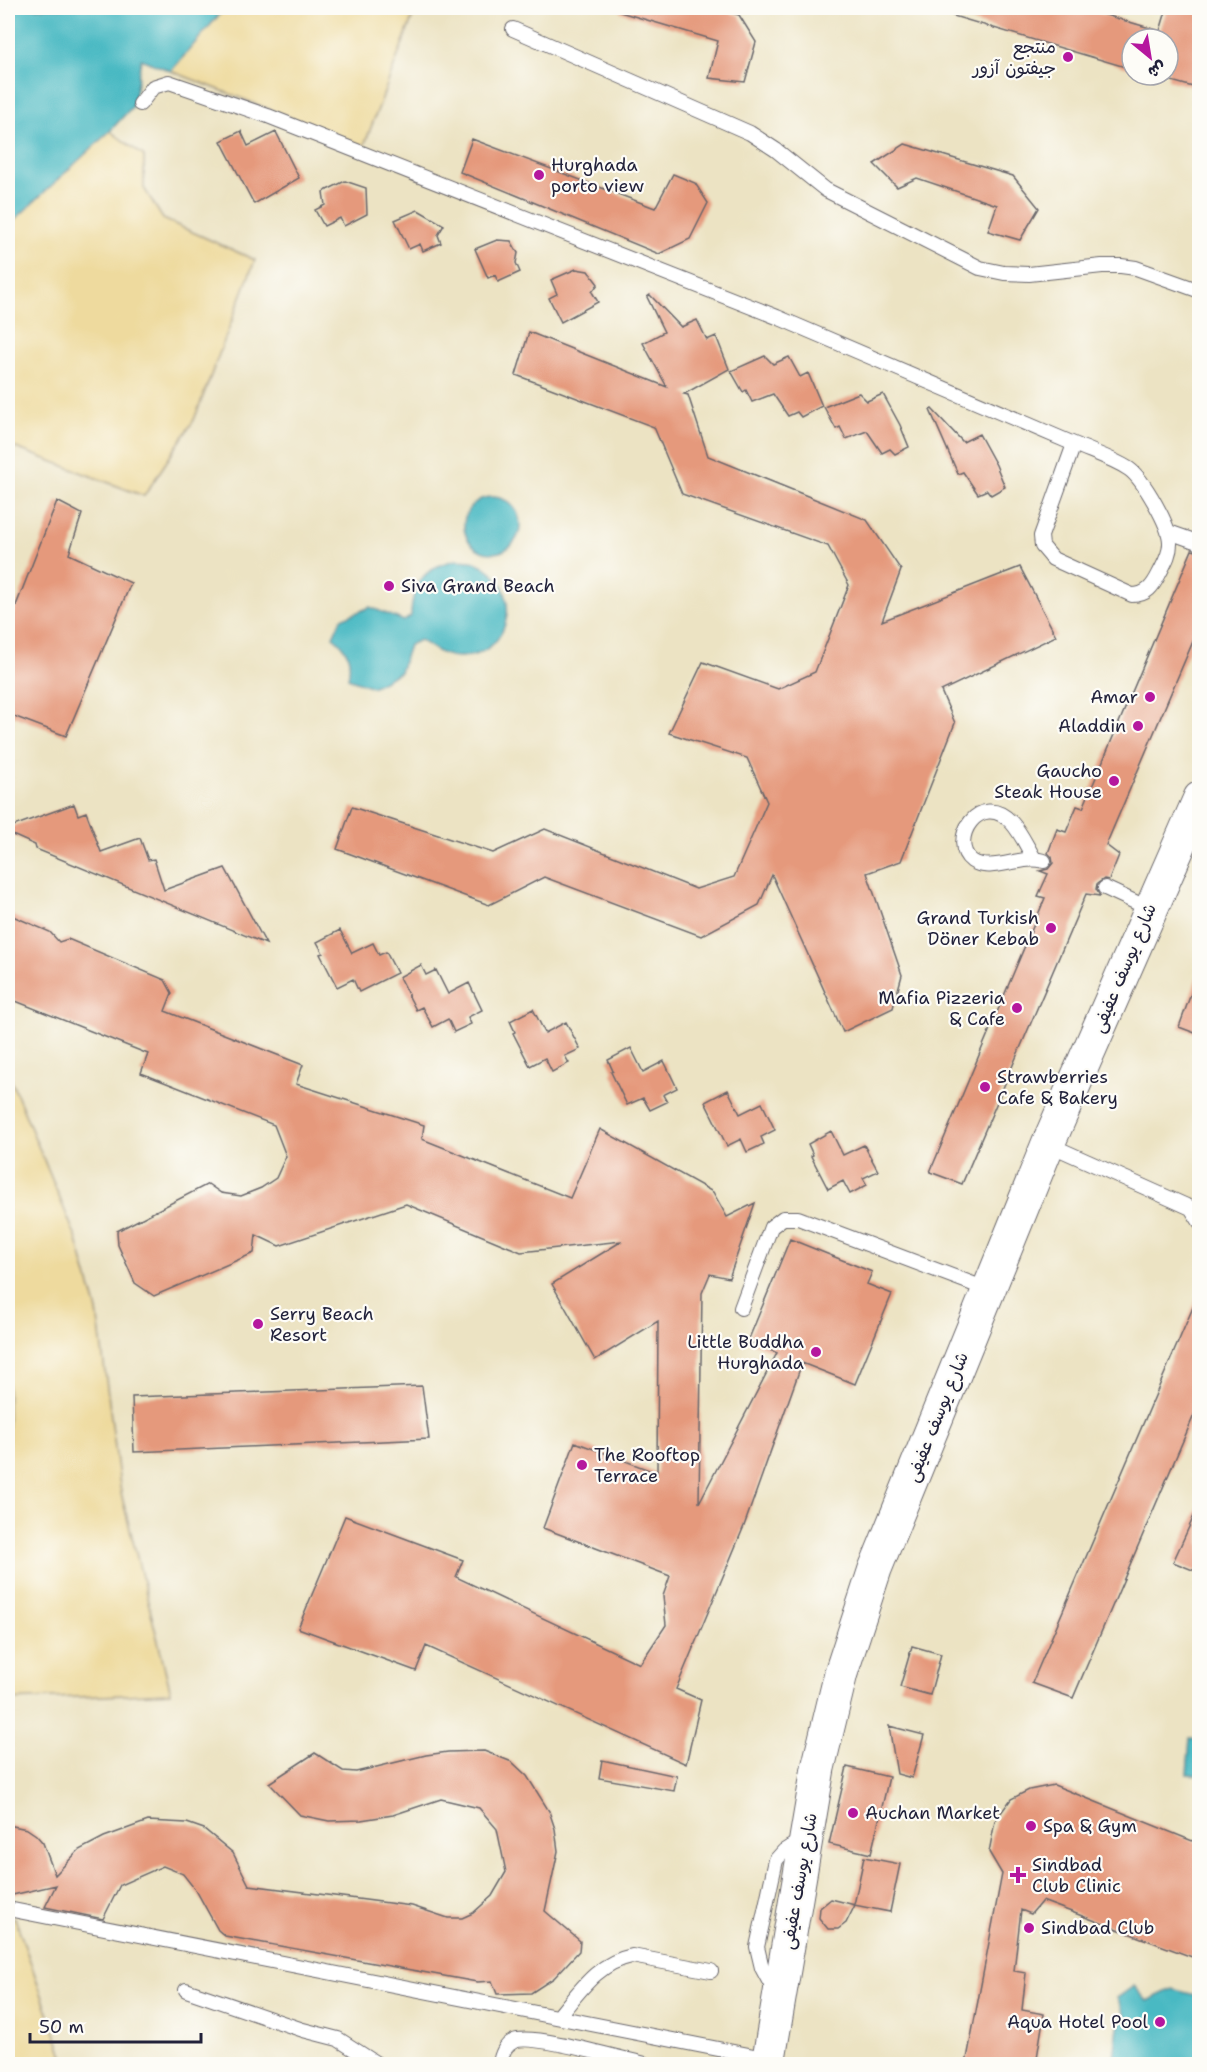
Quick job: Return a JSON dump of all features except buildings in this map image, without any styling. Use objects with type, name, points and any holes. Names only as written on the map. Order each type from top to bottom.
[{"type":"street","name":"شارع يوسف عفيفى","points":[[769,2062],[818,1768],[841,1673],[875,1569],[1048,1144],[1200,798]]},
{"type":"lane","points":[[513,29],[750,133],[776,150],[826,190],[980,268],[1004,273],[1029,274],[1121,266],[1136,268],[1200,291]]},
{"type":"lane","points":[[140,104],[153,87],[169,82],[268,116],[777,317],[1074,444],[1131,470],[1140,481],[1169,531],[1170,553],[1153,585],[1139,595],[1132,595],[1053,559],[1042,546],[1041,536],[1074,444]]},
{"type":"lane","points":[[1169,531],[1200,543]]},
{"type":"lane","points":[[990,810],[1002,814],[1012,822],[1039,860],[1000,865],[983,865],[971,860],[963,837],[967,824],[977,815],[990,810]]},
{"type":"lane","points":[[1105,888],[1150,909]]},
{"type":"lane","points":[[1048,1144],[1195,1208],[1200,1222]]},
{"type":"lane","points":[[741,1308],[771,1227],[783,1218],[798,1218],[989,1290]]},
{"type":"lane","points":[[8,1909],[558,2017],[769,2062]]},
{"type":"lane","points":[[558,2017],[600,1969],[624,1957],[632,1956],[711,1971]]},
{"type":"lane","points":[[186,1990],[303,2030],[338,2039],[377,2064]]},
{"type":"lane","points":[[500,2064],[508,2046],[515,2041],[523,2040],[545,2042],[645,2064]]},
{"type":"sand","points":[[225,8],[416,8],[364,146],[171,71]]},
{"type":"sand","points":[[110,131],[144,156],[144,188],[163,219],[255,260],[194,420],[144,496],[8,445],[8,226]]},
{"type":"sand","points":[[8,1073],[77,1240],[97,1311],[121,1493],[171,1693],[8,1700]]},
{"type":"sand","points":[[8,1917],[15,1918],[66,2064],[8,2064]]},
{"type":"water","points":[[8,8],[225,8],[171,71],[141,59],[133,106],[110,131],[8,226]]},
{"type":"water","points":[[487,497],[497,497],[512,505],[518,514],[520,525],[518,536],[512,545],[497,553],[487,553],[476,548],[469,541],[464,530],[464,520],[469,509],[476,502]]},
{"type":"water","points":[[456,560],[475,562],[491,572],[502,585],[507,601],[507,617],[501,633],[491,645],[477,654],[453,657],[438,652],[420,640],[409,645],[400,672],[372,687],[348,678],[348,655],[333,637],[341,619],[370,607],[404,621],[411,616],[414,595],[422,579],[436,567]]},
{"type":"water","points":[[1190,1738],[1199,1739],[1199,1775],[1187,1774]]},
{"type":"water","name":"Aqua Hotel Pool","points":[[1134,1986],[1147,2001],[1172,1989],[1199,1996],[1199,2064],[1113,2064],[1118,2027],[1125,2016],[1117,1998]]},
{"type":"place","name":"منتجع جيفتون آزور","points":[[1068,57]]},
{"type":"place","name":"Hurghada porto view","points":[[539,175]]},
{"type":"place","name":"Siva Grand Beach","points":[[389,586]]},
{"type":"place","name":"Amar","points":[[1150,697]]},
{"type":"place","name":"Aladdin","points":[[1138,726]]},
{"type":"place","name":"Gaucho Steak House","points":[[1114,781]]},
{"type":"place","name":"Grand Turkish Döner Kebab","points":[[1051,928]]},
{"type":"place","name":"Mafia Pizzeria & Cafe","points":[[1017,1008]]},
{"type":"place","name":"Strawberries Cafe & Bakery","points":[[985,1087]]},
{"type":"place","name":"Serry Beach Resort","points":[[258,1324]]},
{"type":"place","name":"Little Buddha Hurghada","points":[[816,1352]]},
{"type":"place","name":"The Rooftop Terrace","points":[[582,1465]]},
{"type":"place","name":"Auchan Market","points":[[853,1813]]},
{"type":"place","name":"Spa & Gym","points":[[1031,1826]]},
{"type":"place","name":"Sindbad Club Clinic","points":[[1018,1875]]},
{"type":"place","name":"Sindbad Club","points":[[1029,1928]]},
{"type":"place","name":"Aqua Hotel Pool","points":[[1160,2022]]}]
